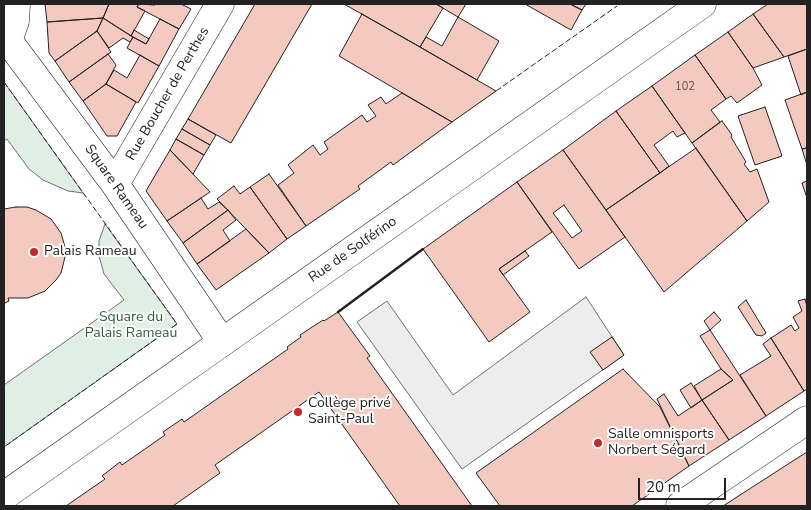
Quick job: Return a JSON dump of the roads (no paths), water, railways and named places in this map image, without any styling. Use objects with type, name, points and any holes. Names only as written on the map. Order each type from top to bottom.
[{"type":"main road","points":[[5,40],[16,20],[16,4]]},
{"type":"main road","name":"Rue Boucher de Perthes","points":[[115,184],[220,4]]},
{"type":"main road","name":"Rue de Solférino","points":[[4,496],[702,4]]},
{"type":"main road","name":"Square Rameau","points":[[5,40],[115,184],[222,342]]},
{"type":"main road","points":[[680,506],[807,420]]},
{"type":"place","name":"Palais Rameau","points":[[34,252]]},
{"type":"place","name":"Collège privé Saint-Paul","points":[[298,412]]},
{"type":"place","name":"Salle omnisports Norbert Ségard","points":[[598,443]]},
{"type":"park label","name":"Square du Palais Rameau","points":[[131,326]]}]
